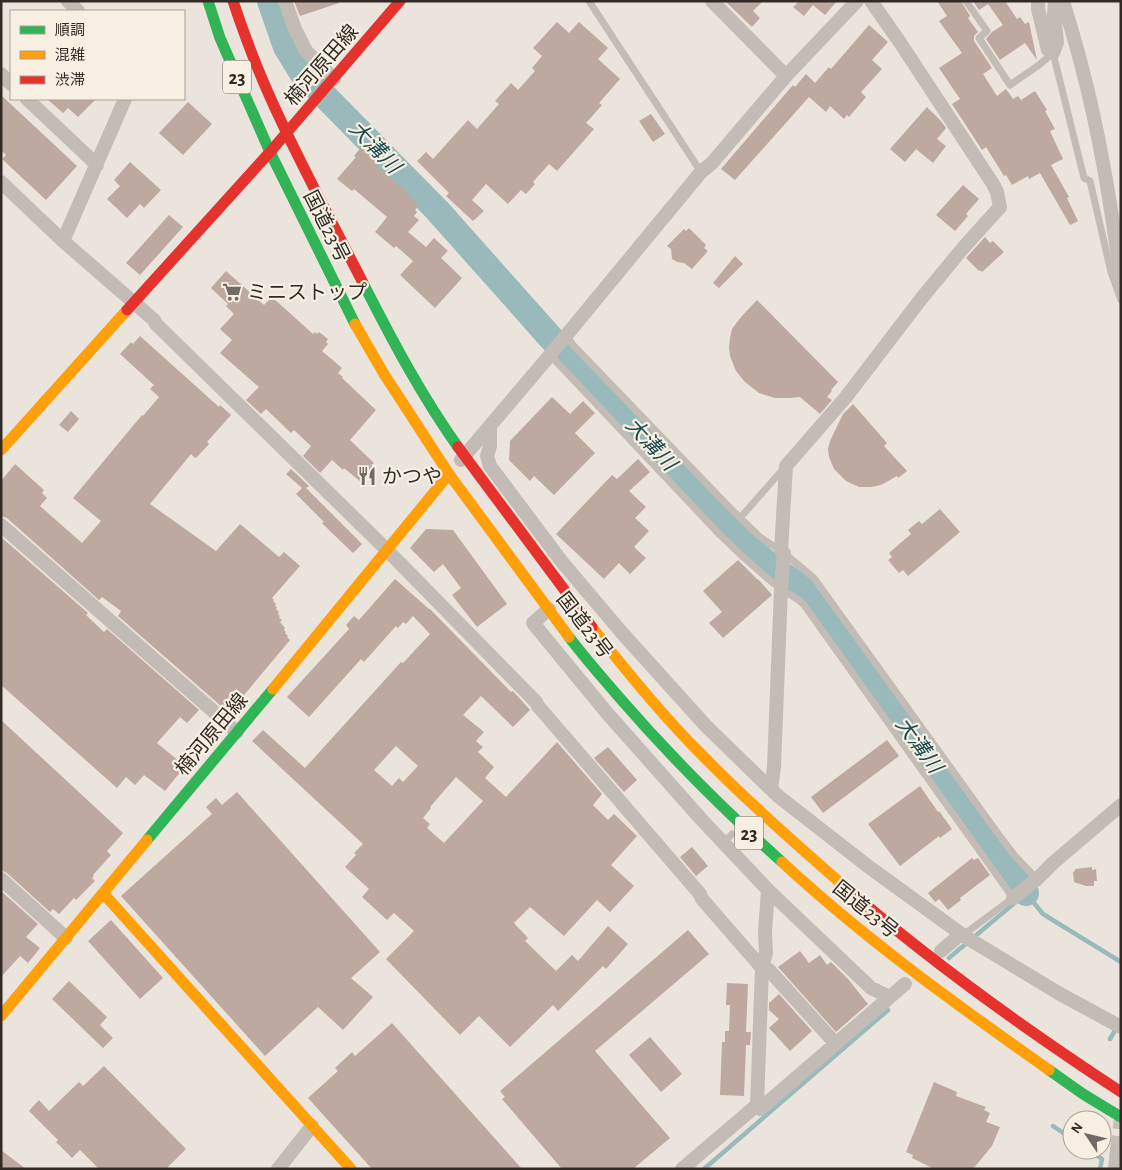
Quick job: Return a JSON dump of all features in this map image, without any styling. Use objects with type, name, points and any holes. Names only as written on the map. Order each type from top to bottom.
[{"type":"main road","name":"国道23号","points":[[208,1],[220,38],[270,152],[354,322],[384,374],[449,474],[581,653],[649,732],[680,764],[729,814],[813,891],[924,980],[992,1030],[1084,1094],[1121,1117]]},
{"type":"main road","name":"国道23号","points":[[232,1],[242,32],[272,103],[404,362],[438,419],[602,640],[642,689],[700,752],[823,869],[899,933],[1010,1017],[1121,1092]]},
{"type":"main road","name":"楠河原田線","points":[[1,450],[287,133],[400,1]]},
{"type":"main road","name":"楠河原田線","points":[[1,1016],[449,474]]},
{"type":"main road","points":[[103,893],[351,1169]]},
{"type":"street","points":[[68,1],[77,10]]},
{"type":"street","points":[[285,1],[295,29],[306,51],[332,81]]},
{"type":"street","points":[[712,1],[786,76]]},
{"type":"street","points":[[449,474],[701,172],[712,163],[786,76],[857,1]]},
{"type":"street","points":[[769,792],[774,767],[786,466],[846,397],[921,299],[963,248],[1000,207],[993,184],[871,1]]},
{"type":"street","points":[[1038,1],[1038,9],[1048,50],[1053,53],[1057,42],[1054,15],[1055,1]]},
{"type":"street","points":[[1063,1],[1082,64],[1099,145],[1121,278]]},
{"type":"street","points":[[1,74],[10,83]]},
{"type":"street","points":[[28,100],[97,165]]},
{"type":"street","points":[[63,241],[125,100]]},
{"type":"street","points":[[4,190],[154,320],[387,550],[536,702],[762,968],[769,970],[836,1044]]},
{"type":"street","points":[[490,426],[490,446],[487,456],[490,466],[562,562],[623,634],[769,792],[978,946],[1121,1027]]},
{"type":"street","points":[[1,525],[237,732]]},
{"type":"street","points":[[548,609],[533,623],[607,713],[728,839],[768,890],[871,988],[890,997]]},
{"type":"street","points":[[1015,897],[1121,805]]},
{"type":"street","points":[[1,878],[66,938]]},
{"type":"street","points":[[682,1169],[757,1105],[762,968],[766,952],[765,932],[768,890]]},
{"type":"street","points":[[941,951],[962,935]]},
{"type":"street","points":[[757,1105],[760,1109],[904,984]]},
{"type":"street","points":[[278,1169],[312,1126]]},
{"type":"street","points":[[1115,1169],[1117,1150]]},
{"type":"lane","points":[[589,1],[701,172]]},
{"type":"lane","points":[[966,1],[988,32],[979,38],[1010,85],[1053,53],[1084,178],[1090,181],[1110,272],[1121,300]]},
{"type":"lane","points":[[566,336],[740,518],[760,537],[804,569],[822,587],[1002,839],[1036,880]]},
{"type":"lane","points":[[551,354],[719,534],[753,567],[804,605],[1015,897],[962,935]]},
{"type":"lane","points":[[740,518],[786,466]]},
{"type":"building","points":[[294,1],[338,1],[339,3],[300,16]]},
{"type":"building","points":[[725,1],[763,1],[753,11],[760,18],[752,27]]},
{"type":"building","points":[[799,1],[837,1],[825,15],[813,5],[804,16],[793,7]]},
{"type":"building","points":[[937,1],[961,1],[970,16],[968,18],[978,32],[974,36],[974,41],[992,68],[983,74],[997,96],[1006,89],[1013,99],[1018,96],[1021,100],[1035,91],[1047,110],[1045,111],[1055,129],[1050,131],[1063,159],[1051,165],[1069,197],[1067,198],[1078,221],[1070,225],[1040,173],[1029,179],[1028,176],[1012,185],[1006,175],[1004,176],[986,147],[982,150],[952,104],[960,99],[939,68],[962,53],[939,21],[947,16]]},
{"type":"building","points":[[973,1],[1005,1],[1017,19],[1020,17],[1025,24],[1029,22],[1037,60],[1025,43],[1000,60],[986,39],[992,32],[1003,25],[988,4],[979,10]]},
{"type":"building","points":[[557,22],[569,33],[579,22],[608,48],[598,59],[620,79],[599,103],[602,105],[586,123],[594,129],[557,171],[549,164],[533,182],[535,184],[526,194],[521,190],[508,204],[486,184],[472,200],[484,211],[473,221],[446,196],[449,193],[417,161],[426,152],[433,159],[468,120],[477,129],[499,104],[495,101],[511,83],[518,90],[535,71],[532,68],[542,56],[533,48]]},
{"type":"building","points":[[869,25],[888,42],[872,60],[882,69],[861,92],[866,97],[849,117],[847,115],[844,119],[830,106],[826,112],[809,97],[735,180],[721,169],[793,85],[795,87],[806,74],[815,83],[829,67],[831,69]]},
{"type":"building","points":[[1,95],[77,166],[46,200],[2,159],[6,155],[1,150]]},
{"type":"building","points":[[48,100],[95,100],[78,117],[68,108],[63,113]]},
{"type":"building","points":[[188,102],[212,124],[183,155],[159,133]]},
{"type":"building","points":[[927,107],[946,128],[937,139],[946,146],[933,163],[916,149],[905,162],[890,149]]},
{"type":"building","points":[[651,114],[665,134],[653,142],[639,121]]},
{"type":"building","points":[[362,146],[376,162],[374,164],[407,192],[419,205],[415,210],[417,212],[414,216],[419,220],[408,232],[426,247],[434,238],[448,251],[441,258],[462,278],[435,308],[400,275],[413,261],[396,246],[394,248],[375,232],[387,217],[354,189],[352,191],[337,179],[356,157],[354,156]]},
{"type":"building","points":[[130,162],[161,190],[144,208],[140,204],[127,218],[107,199],[120,186],[114,180]]},
{"type":"building","points":[[963,185],[979,199],[955,231],[936,215]]},
{"type":"building","points":[[169,215],[183,227],[140,275],[126,263]]},
{"type":"building","points":[[689,228],[706,245],[704,248],[708,251],[692,269],[684,263],[672,259],[671,249],[667,246],[684,229],[686,231]]},
{"type":"building","points":[[985,237],[990,243],[993,241],[1004,252],[982,272],[966,258]]},
{"type":"building","points":[[735,256],[743,264],[719,288],[713,283]]},
{"type":"building","points":[[226,271],[264,305],[272,297],[313,334],[319,332],[328,339],[326,342],[328,344],[322,351],[342,368],[338,373],[342,378],[376,410],[350,440],[374,463],[371,465],[374,468],[361,482],[332,460],[320,473],[303,456],[311,446],[294,430],[291,433],[266,409],[261,414],[246,400],[259,387],[220,353],[232,340],[220,329],[234,314],[226,306],[228,304],[211,288]]},
{"type":"building","points":[[757,300],[838,382],[827,397],[832,400],[820,414],[800,397],[775,398],[759,393],[745,382],[736,371],[730,356],[729,347],[732,329]]},
{"type":"building","points":[[140,336],[219,407],[220,405],[231,415],[207,442],[209,444],[197,457],[195,458],[191,454],[150,504],[216,551],[240,524],[279,557],[284,552],[300,566],[272,598],[279,612],[279,618],[282,620],[280,622],[290,640],[229,713],[118,616],[121,611],[102,597],[99,600],[7,518],[1,516],[1,481],[15,464],[44,490],[42,493],[47,498],[40,506],[82,543],[101,521],[73,498],[159,397],[150,389],[154,385],[120,354],[131,342],[133,344]]},
{"type":"building","points":[[552,397],[570,414],[583,401],[595,413],[575,433],[595,453],[554,495],[534,476],[530,481],[509,460],[510,441]]},
{"type":"building","points":[[853,404],[887,443],[884,446],[907,471],[898,478],[897,476],[877,486],[859,487],[846,481],[834,469],[829,457],[830,441],[843,414]]},
{"type":"building","points":[[71,411],[79,419],[68,432],[59,425]]},
{"type":"building","points":[[638,459],[650,472],[629,491],[646,507],[635,518],[649,531],[634,547],[646,558],[630,574],[619,563],[604,579],[556,534],[612,475],[617,479]]},
{"type":"building","points":[[291,469],[309,486],[306,488],[362,544],[353,553],[296,494],[302,488],[286,474]]},
{"type":"building","points":[[940,509],[960,532],[908,576],[903,570],[899,573],[888,560],[892,557],[889,553],[911,534],[908,530],[919,521],[922,524]]},
{"type":"building","points":[[426,529],[453,530],[507,604],[477,627],[452,595],[461,588],[443,564],[434,572],[410,548]]},
{"type":"building","points":[[1,537],[88,613],[86,615],[104,632],[107,629],[199,710],[187,723],[180,717],[157,743],[185,766],[165,791],[144,775],[135,785],[126,777],[117,788],[1,685]]},
{"type":"building","points":[[738,560],[772,595],[723,638],[709,623],[722,612],[703,591]]},
{"type":"building","points":[[395,579],[430,609],[530,710],[513,727],[481,696],[463,715],[484,732],[476,741],[483,747],[478,752],[494,767],[485,778],[506,797],[557,742],[602,794],[593,805],[608,820],[614,814],[637,836],[611,865],[634,886],[610,912],[597,900],[564,936],[530,907],[514,923],[528,938],[525,941],[556,971],[572,955],[578,961],[608,926],[628,944],[606,969],[603,966],[558,1011],[553,1005],[510,1047],[479,1016],[460,1035],[386,959],[414,931],[394,913],[387,920],[362,897],[369,889],[345,867],[356,855],[354,853],[363,844],[252,741],[263,730],[305,768],[401,662],[403,663],[430,634],[413,616],[406,624],[403,622],[398,628],[396,626],[364,662],[361,659],[309,717],[287,697],[349,629],[346,625],[354,616],[359,620]],"holes":[[[396,746],[418,766],[403,782],[399,778],[392,786],[374,770]],[[456,777],[483,801],[444,843],[427,828],[430,824],[423,818]]]},
{"type":"building","points":[[1,720],[123,833],[107,851],[111,855],[93,875],[92,878],[95,881],[76,900],[74,898],[59,914],[53,909],[50,912],[7,873],[1,870]]},
{"type":"building","points":[[887,740],[899,756],[823,813],[811,797]]},
{"type":"building","points":[[608,747],[637,780],[624,792],[594,758]]},
{"type":"building","points":[[920,786],[952,829],[940,838],[939,836],[900,866],[868,824]]},
{"type":"building","points":[[237,792],[380,952],[351,978],[373,997],[343,1030],[318,1007],[265,1056],[121,896],[212,814],[206,807],[216,798],[222,805]]},
{"type":"building","points":[[692,847],[708,866],[696,876],[680,857]]},
{"type":"building","points":[[972,858],[974,860],[978,858],[990,875],[960,898],[961,900],[948,910],[939,899],[935,902],[928,893]]},
{"type":"building","points":[[1092,867],[1092,870],[1096,869],[1097,881],[1094,881],[1094,886],[1086,886],[1074,882],[1073,872],[1075,869]]},
{"type":"building","points":[[1,891],[38,924],[26,937],[40,948],[28,963],[20,956],[1,977]]},
{"type":"building","points":[[111,920],[163,978],[140,999],[88,941]]},
{"type":"building","points":[[688,930],[709,954],[595,1051],[670,1138],[633,1169],[562,1169],[502,1099],[505,1097],[500,1091]]},
{"type":"building","points":[[800,951],[809,963],[820,955],[827,965],[831,962],[848,979],[868,1004],[836,1032],[778,967]]},
{"type":"building","points":[[69,981],[107,1017],[100,1025],[113,1038],[103,1048],[52,999]]},
{"type":"building","points":[[727,983],[748,984],[746,1032],[751,1032],[750,1045],[746,1045],[744,1096],[720,1095],[722,1042],[725,1042],[725,1031],[729,1031],[730,1005],[726,1005]]},
{"type":"building","points":[[779,994],[812,1031],[790,1051],[769,1028],[779,1019],[769,1010],[769,1003]]},
{"type":"building","points":[[392,1023],[522,1169],[372,1169],[308,1098],[338,1071],[335,1068],[352,1052],[355,1056]]},
{"type":"building","points":[[650,1037],[682,1074],[661,1092],[629,1055]]},
{"type":"building","points":[[104,1066],[186,1149],[166,1169],[99,1169],[80,1150],[72,1158],[56,1142],[58,1140],[29,1111],[39,1100],[49,1111],[79,1082],[83,1086]]},
{"type":"building","points":[[934,1082],[957,1092],[956,1096],[986,1107],[984,1110],[990,1113],[986,1122],[1000,1127],[992,1146],[973,1169],[934,1169],[912,1158],[913,1155],[906,1152]]},
{"type":"building","points":[[1,1150],[26,1169],[1,1169]]},
{"type":"waterway","name":"大溝川","points":[[270,1],[286,47],[302,73],[437,210],[550,337],[745,544],[773,568],[803,588],[817,604],[920,749],[1026,893]]},
{"type":"waterway","points":[[1025,895],[1026,893],[1043,914],[1121,962]]},
{"type":"waterway","points":[[949,958],[1017,901]]},
{"type":"waterway","points":[[704,1169],[888,1010]]},
{"type":"waterway","points":[[1110,1039],[1117,1027]]},
{"type":"waterway","points":[[1053,1126],[1062,1132]]},
{"type":"waterway","points":[[1100,1169],[1102,1160]]},
{"type":"tunnel","points":[[1117,1150],[1121,1119]]},
{"type":"traffic: fast","points":[[208,1],[220,38],[270,152],[355,324]]},
{"type":"traffic: fast","points":[[362,281],[419,387],[458,447]]},
{"type":"traffic: fast","points":[[569,637],[637,718],[677,761],[782,862]]},
{"type":"traffic: fast","points":[[147,840],[273,689]]},
{"type":"traffic: fast","points":[[1049,1070],[1083,1094],[1121,1117]]},
{"type":"traffic: slow","points":[[1,450],[127,310]]},
{"type":"traffic: slow","points":[[355,324],[384,374],[449,474],[569,637]]},
{"type":"traffic: slow","points":[[273,689],[449,474]]},
{"type":"traffic: slow","points":[[592,627],[672,724],[754,805],[845,887]]},
{"type":"traffic: slow","points":[[1,1016],[147,840]]},
{"type":"traffic: slow","points":[[782,862],[879,945],[1049,1070]]},
{"type":"traffic: slow","points":[[103,893],[351,1169]]},
{"type":"traffic: jam","points":[[233,1],[255,62],[281,120],[362,281]]},
{"type":"traffic: jam","points":[[127,310],[270,152],[400,1]]},
{"type":"traffic: jam","points":[[458,447],[592,627]]},
{"type":"traffic: jam","points":[[845,887],[911,942],[979,994],[1121,1092]]},
{"type":"place","name":"ミニストップ","points":[[232,292]]},
{"type":"place","name":"かつや","points":[[367,476]]}]
